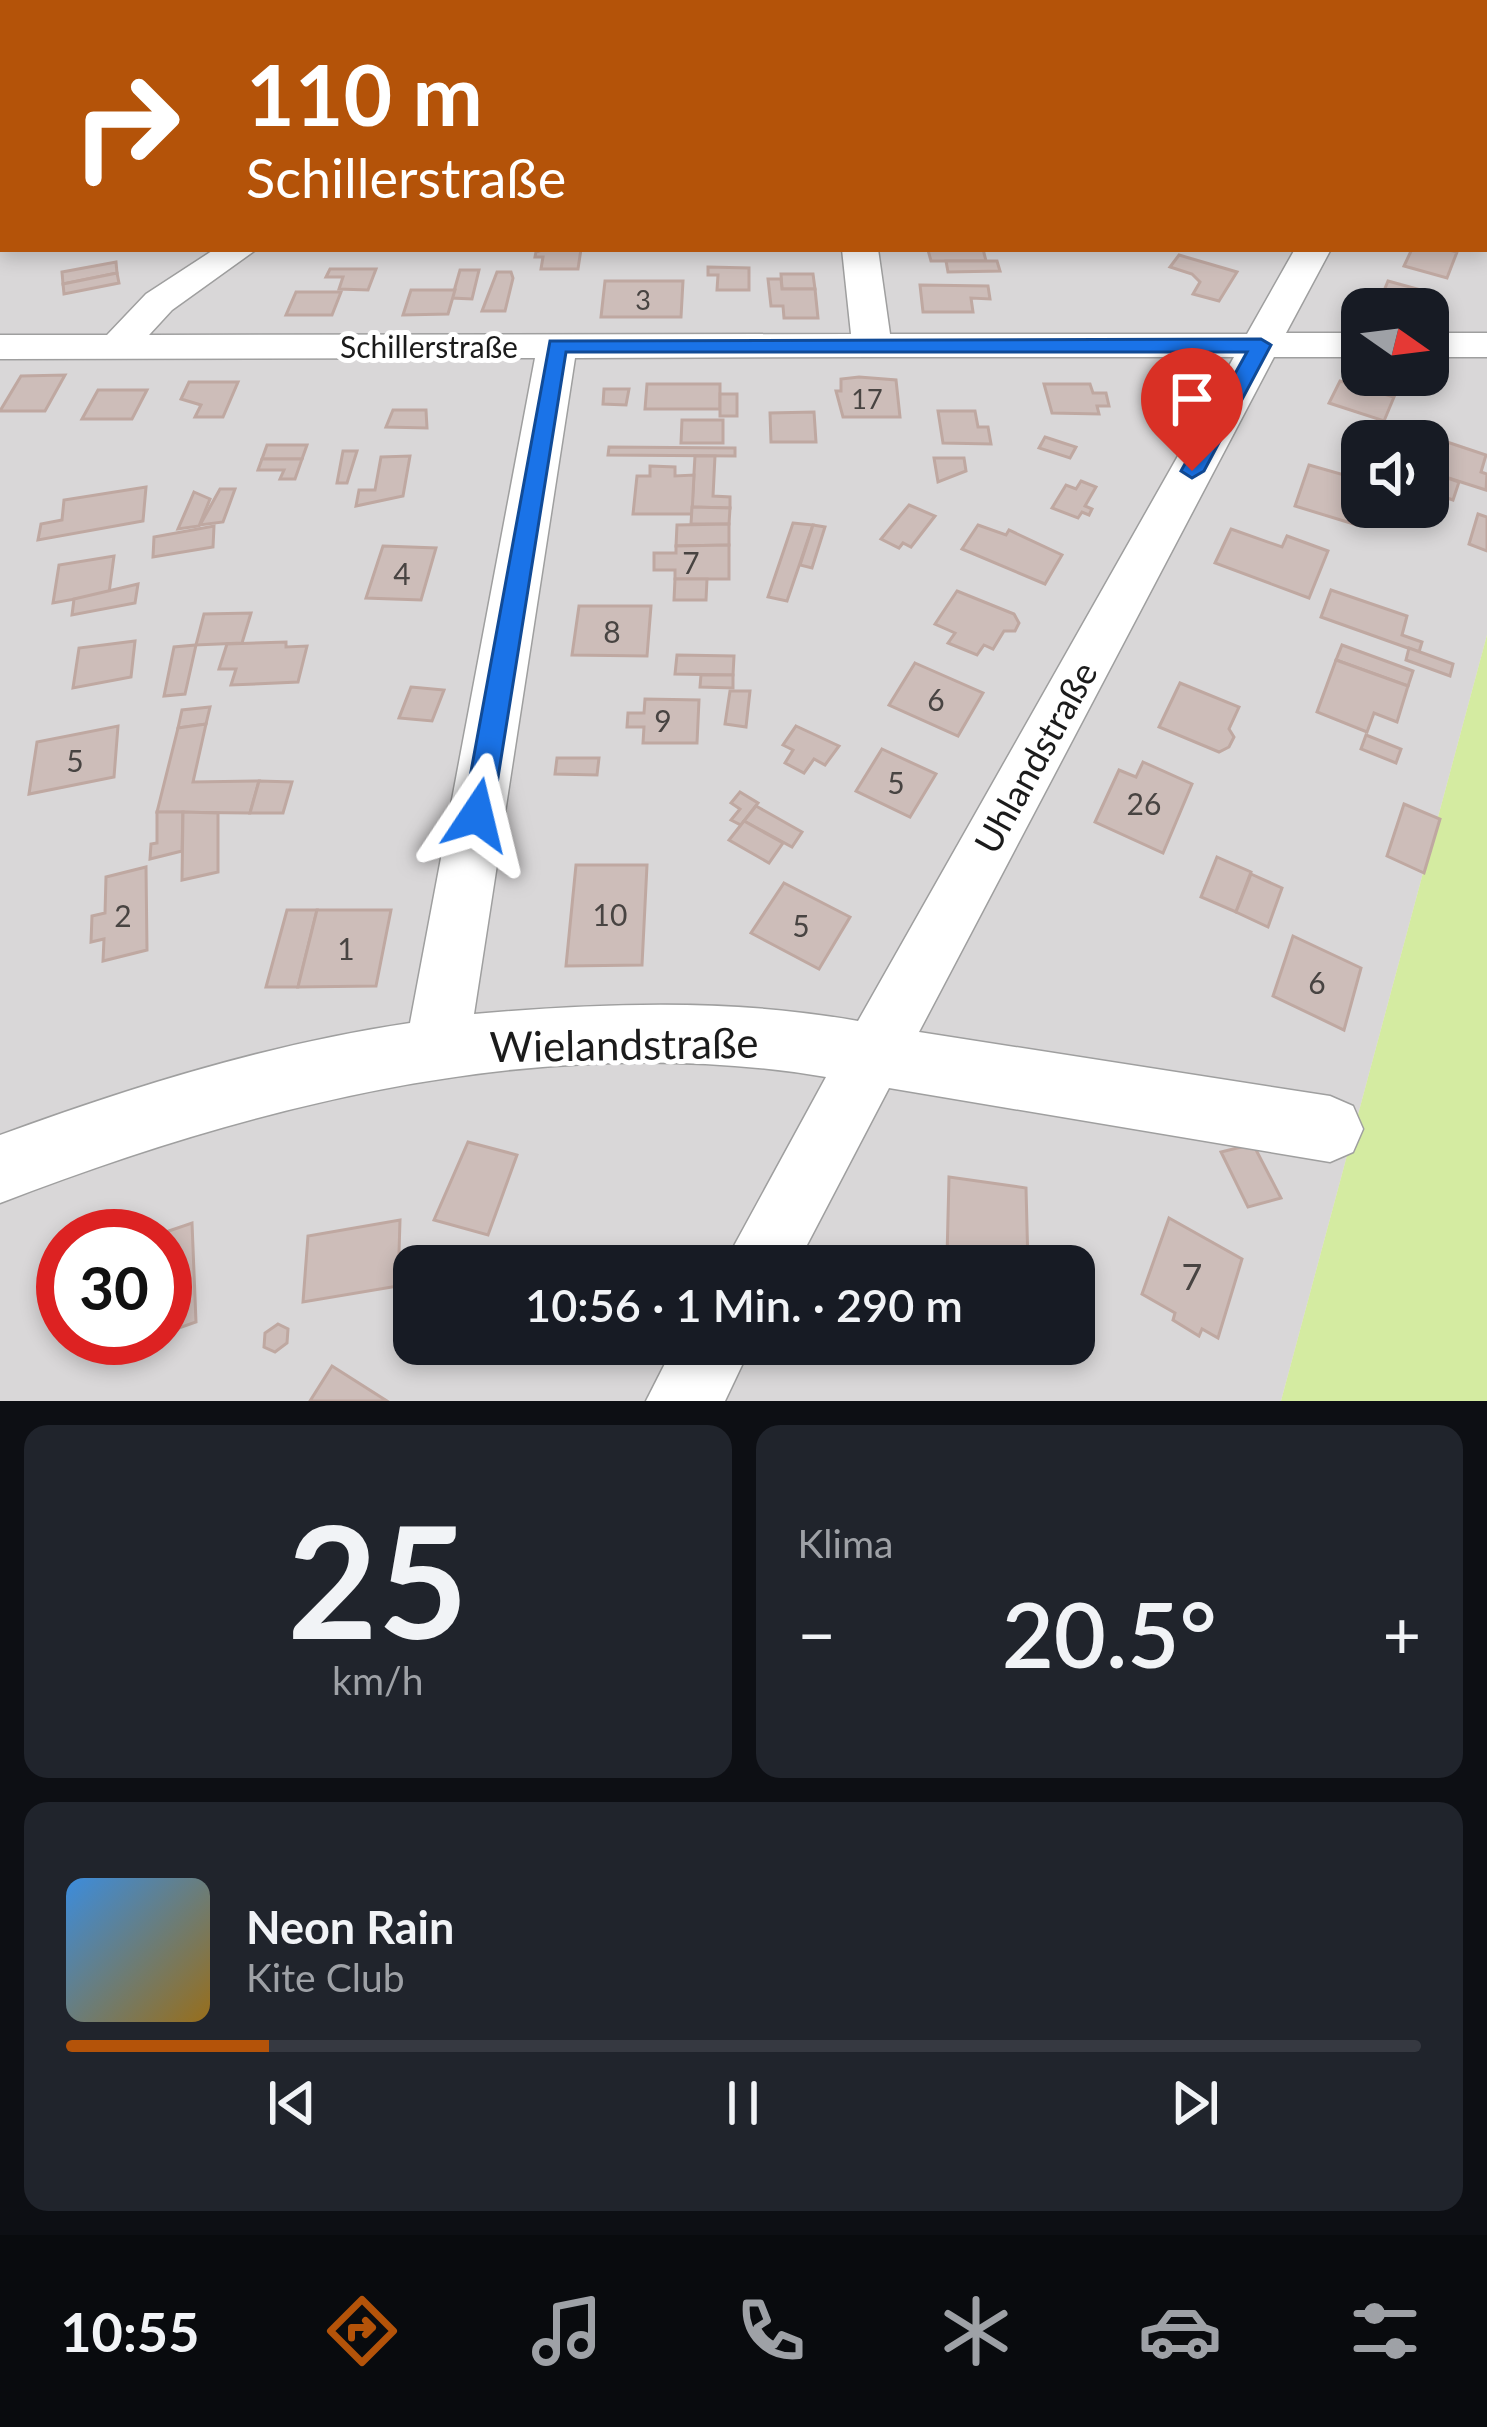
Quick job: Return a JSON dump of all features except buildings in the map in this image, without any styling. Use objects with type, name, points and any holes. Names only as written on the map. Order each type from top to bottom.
[{"type":"street","points":[[117,347],[160,302],[235,252]]},
{"type":"street","points":[[860,252],[872,346]]},
{"type":"street","name":"Uhlandstraße","points":[[769,1245],[1311,252]]},
{"type":"street","name":"Schillerstraße","points":[[0,347],[1341,345]]},
{"type":"street","points":[[1449,345],[1487,345]]},
{"type":"street","points":[[437,1050],[557,346]]},
{"type":"street","name":"Wielandstraße","points":[[0,1169],[131,1121],[235,1091],[437,1050],[683,1034],[766,1038],[1330,1130]]},
{"type":"street","points":[[684,1401],[704,1365]]},
{"type":"shaded area","points":[[0,252],[1487,252],[1487,635],[1281,1401],[0,1401]]},
{"type":"green space","points":[[1487,635],[1487,1401],[1281,1401]]},
{"type":"route","points":[[477,815],[557,346],[1261,345],[1192,471]]}]
